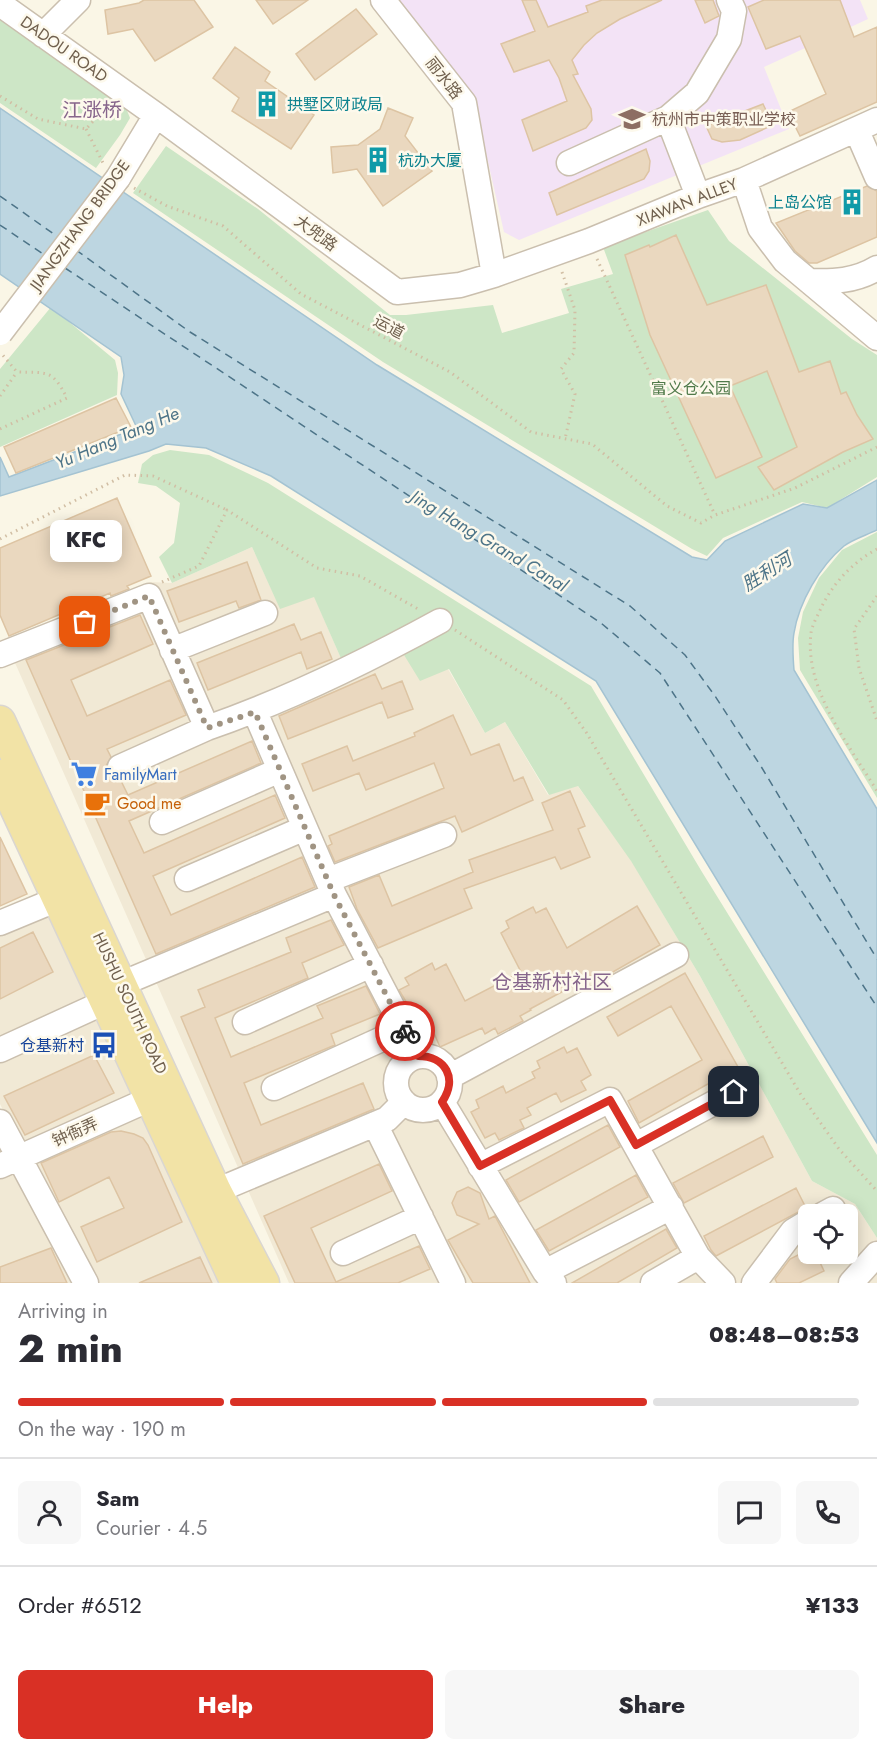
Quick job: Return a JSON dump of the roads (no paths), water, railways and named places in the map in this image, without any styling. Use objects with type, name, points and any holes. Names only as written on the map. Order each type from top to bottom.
[{"type":"main road","name":"HUSHU SOUTH ROAD","points":[[0,721],[113,993],[150,1099],[236,1283]]},
{"type":"main road","name":"HUSHU SOUTH ROAD","points":[[0,775],[58,899],[113,993],[264,1283]]},
{"type":"street","points":[[43,34],[78,0]]},
{"type":"street","name":"丽水路","points":[[383,0],[464,103],[494,275]]},
{"type":"street","points":[[569,163],[668,118],[697,93],[729,39],[734,11],[729,0]]},
{"type":"street","name":"DADOU ROAD","points":[[0,4],[156,115]]},
{"type":"street","name":"大兜路","points":[[156,115],[397,292],[460,285],[494,275]]},
{"type":"street","name":"JIANGZHANG BRIDGE","points":[[0,333],[117,176],[156,115]]},
{"type":"street","points":[[668,118],[698,196]]},
{"type":"street","points":[[867,125],[877,177]]},
{"type":"street","name":"XIAWAN ALLEY","points":[[494,275],[589,241],[698,196],[744,180],[867,125]]},
{"type":"street","points":[[744,180],[760,228],[785,261],[877,338]]},
{"type":"street","points":[[809,281],[837,283],[869,273],[877,268]]},
{"type":"street","points":[[0,656],[149,596],[207,728]]},
{"type":"street","points":[[172,650],[265,613]]},
{"type":"street","points":[[120,767],[207,728],[255,712],[368,661],[440,621]]},
{"type":"street","points":[[255,712],[331,888],[418,1056]]},
{"type":"street","points":[[162,822],[280,770]]},
{"type":"street","points":[[187,879],[305,828]]},
{"type":"street","points":[[0,1050],[113,993],[444,835]]},
{"type":"street","points":[[0,923],[58,899]]},
{"type":"street","points":[[449,1077],[676,955]]},
{"type":"street","points":[[245,1022],[371,965]]},
{"type":"street","points":[[274,1088],[404,1029]]},
{"type":"street","points":[[418,1056],[434,1058],[446,1069],[449,1077],[447,1094],[442,1102],[427,1109],[411,1107],[404,1102],[396,1088],[398,1071],[410,1059],[418,1056]]},
{"type":"street","points":[[636,1145],[734,1092]]},
{"type":"street","name":"钟衙弄","points":[[9,1162],[150,1099]]},
{"type":"street","points":[[480,1166],[610,1100],[698,1257],[723,1283]]},
{"type":"street","points":[[216,1191],[387,1119],[404,1102]]},
{"type":"street","points":[[442,1102],[549,1277],[671,1207]]},
{"type":"street","points":[[0,1122],[9,1162],[86,1283]]},
{"type":"street","points":[[375,1124],[453,1283]]},
{"type":"street","points":[[343,1253],[421,1217]]},
{"type":"street","points":[[754,1283],[793,1231],[798,1228]]},
{"type":"street","points":[[851,1283],[877,1254]]},
{"type":"street","points":[[653,1283],[698,1257]]},
{"type":"water","points":[[0,108],[377,365],[692,557],[707,560],[725,541],[803,504],[827,508],[877,480],[877,530],[844,546],[819,574],[801,609],[793,646],[794,670],[877,809],[877,1143],[596,681],[271,476],[206,448],[166,444],[0,496],[0,457],[9,477],[137,428],[121,394],[124,375],[121,357],[0,274]]},
{"type":"place","name":"拱墅区财政局","points":[[267,104]]},
{"type":"place","name":"杭州市中策职业学校","points":[[632,119]]},
{"type":"place","name":"杭办大厦","points":[[378,160]]},
{"type":"place","name":"上岛公馆","points":[[852,202]]},
{"type":"place","name":"KFC","points":[[85,622]]},
{"type":"place","name":"FamilyMart","points":[[84,774]]},
{"type":"place","name":"Good me","points":[[97,803]]},
{"type":"place","name":"仓基新村","points":[[104,1045]]},
{"type":"district","name":"江涨桥","points":[[92,110]]},
{"type":"district","name":"仓基新村社区","points":[[552,982]]},
{"type":"park label","name":"富义仓公园","points":[[691,388]]},
{"type":"water label","name":"Yu Hang Tang He","points":[[117,438]]},
{"type":"water label","name":"Jing Hang Grand Canal","points":[[489,541]]},
{"type":"water label","name":"胜利河","points":[[767,572]]}]
